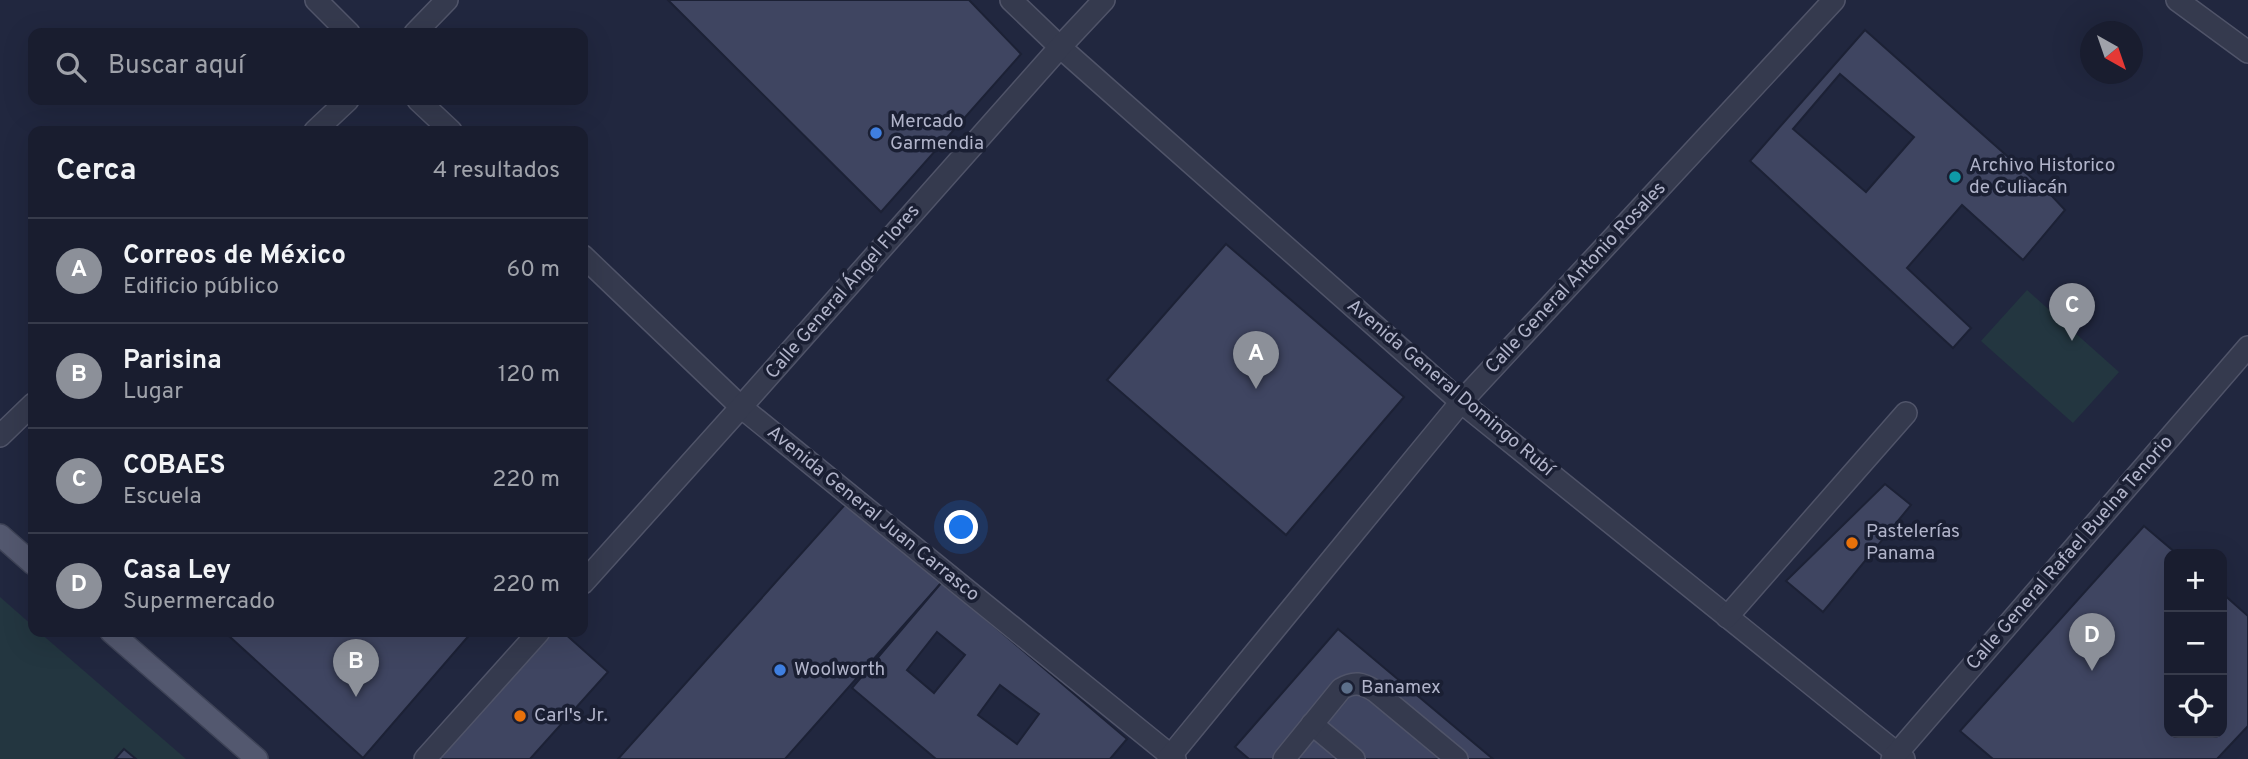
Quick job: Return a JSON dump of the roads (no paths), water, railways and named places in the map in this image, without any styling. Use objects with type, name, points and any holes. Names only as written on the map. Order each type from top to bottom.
[{"type":"main road","points":[[0,535],[28,560]]},
{"type":"main road","points":[[117,637],[257,759]]},
{"type":"street","points":[[316,0],[344,28]]},
{"type":"street","points":[[420,28],[447,0]]},
{"type":"street","name":"Avenida General Domingo Rubí","points":[[1011,0],[1059,47],[1461,402],[1898,757]]},
{"type":"street","name":"Calle General Ángel Flores","points":[[588,577],[1059,47],[1104,0]]},
{"type":"street","name":"Calle General Antonio Rosales","points":[[1171,758],[1461,402],[1834,0]]},
{"type":"street","points":[[2177,0],[2248,51]]},
{"type":"street","points":[[320,126],[343,105]]},
{"type":"street","points":[[423,105],[446,126]]},
{"type":"street","name":"Avenida General Juan Carrasco","points":[[588,261],[741,407],[1171,758]]},
{"type":"street","name":"Calle General Rafael Buelna Tenorio","points":[[1898,757],[2248,347]]},
{"type":"street","points":[[0,436],[28,409]]},
{"type":"street","points":[[1727,617],[1906,413]]},
{"type":"street","points":[[425,759],[535,637]]},
{"type":"street","points":[[1284,759],[1341,689],[1350,683],[1363,684],[1375,691],[1457,759]]},
{"type":"street","points":[[1312,723],[1354,759]]},
{"type":"place","name":"Mercado Garmendia","points":[[876,133]]},
{"type":"place","name":"Archivo Historico de Culiacán","points":[[1955,177]]},
{"type":"place","name":"COBAES","points":[[2072,341]]},
{"type":"place","name":"Correos de México","points":[[1256,389]]},
{"type":"place","name":"Pastelerías Panama","points":[[1852,543]]},
{"type":"place","name":"Woolworth","points":[[780,670]]},
{"type":"place","name":"Casa Ley","points":[[2092,671]]},
{"type":"place","name":"Banamex","points":[[1347,688]]},
{"type":"place","name":"Parisina","points":[[356,697]]},
{"type":"place","name":"Carl's Jr.","points":[[520,716]]}]
